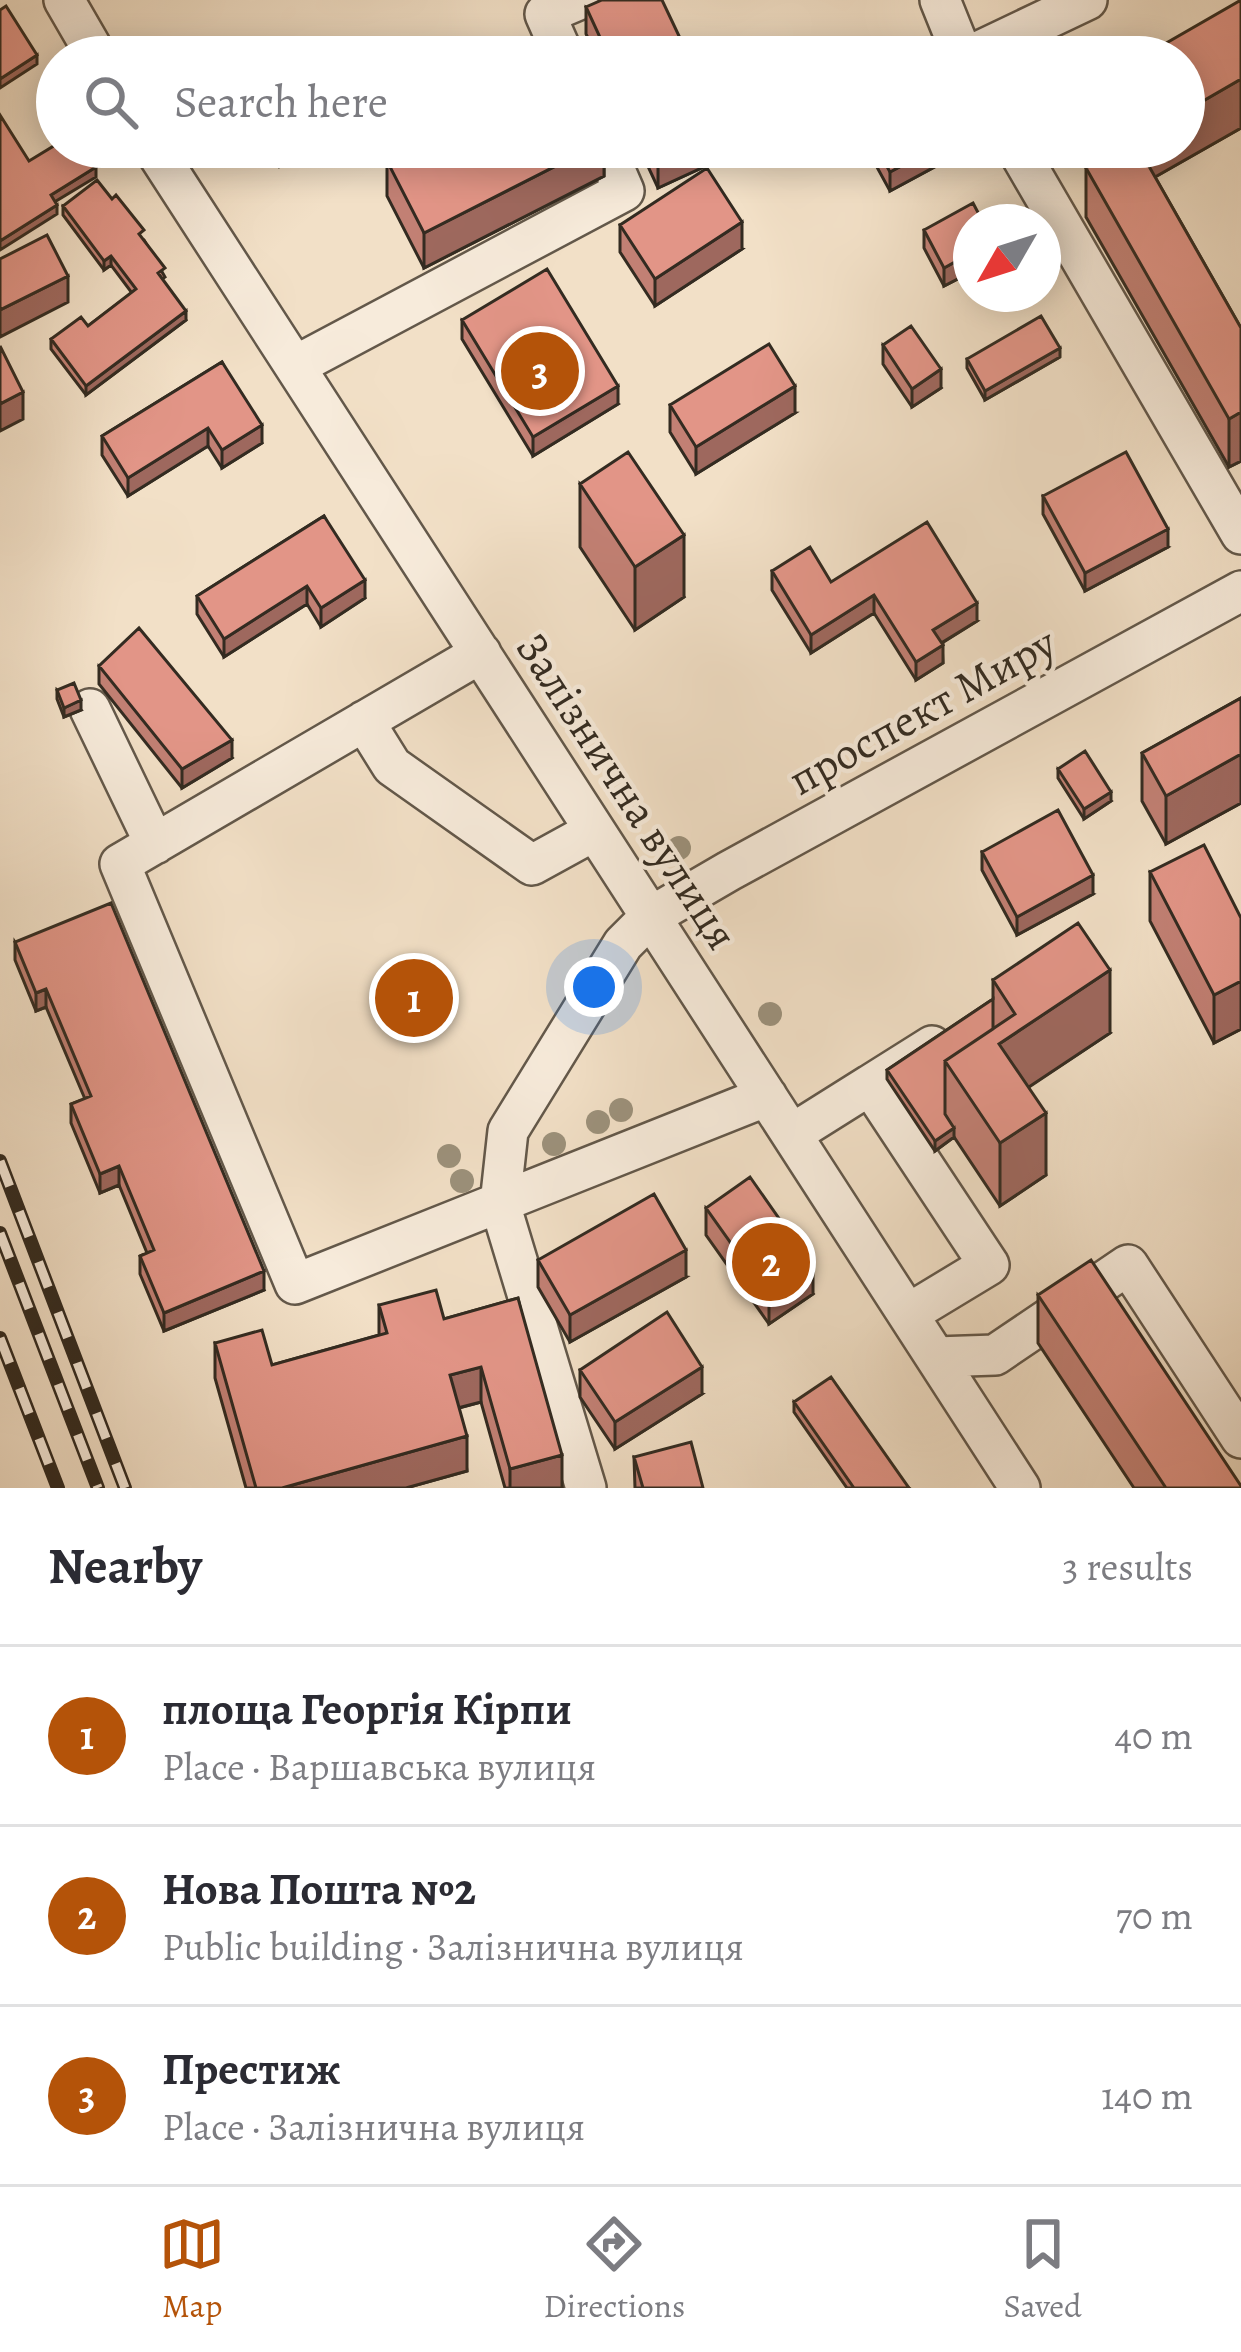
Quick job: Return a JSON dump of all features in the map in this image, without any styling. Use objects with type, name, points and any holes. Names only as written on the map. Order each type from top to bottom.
[{"type":"street","points":[[64,0],[85,36]]},
{"type":"street","points":[[555,36],[545,14],[578,0]]},
{"type":"street","points":[[940,0],[956,36]]},
{"type":"street","points":[[1010,36],[1088,0]]},
{"type":"street","name":"Залізнична вулиця","points":[[167,168],[1020,1488]]},
{"type":"street","points":[[295,366],[624,191],[614,168]]},
{"type":"street","points":[[1028,168],[1241,534]]},
{"type":"street","name":"проспект Миру","points":[[500,1204],[508,1131],[616,952],[650,917],[1241,591]]},
{"type":"street","points":[[481,653],[120,865],[295,1284],[767,1096]]},
{"type":"street","points":[[90,709],[155,844]]},
{"type":"street","points":[[364,721],[392,766],[532,865],[594,830]]},
{"type":"street","points":[[792,1134],[965,1025]]},
{"type":"street","points":[[870,1085],[989,1265],[908,1314]]},
{"type":"street","points":[[500,1204],[586,1488]]},
{"type":"street","points":[[936,1358],[995,1355],[1128,1265],[1241,1438]]},
{"type":"building","points":[[602,0],[662,0],[679,36],[599,36],[586,7]]},
{"type":"building","points":[[1241,0],[1241,79],[1205,100],[1205,36],[1178,36]]},
{"type":"building","points":[[6,6],[36,56],[0,79],[0,10]]},
{"type":"building","points":[[0,115],[29,161],[36,157],[36,168],[94,168],[51,195],[57,205],[0,241]]},
{"type":"building","points":[[391,168],[552,168],[424,233]]},
{"type":"building","points":[[707,168],[742,222],[655,279],[620,225]]},
{"type":"building","points":[[1086,168],[1150,168],[1241,328],[1241,412],[1229,419]]},
{"type":"building","points":[[97,180],[144,230],[139,234],[165,268],[158,273],[186,311],[86,386],[51,339],[81,317],[88,326],[136,289],[111,256],[104,261],[63,206]]},
{"type":"building","points":[[953,214],[953,263],[944,268],[924,230]]},
{"type":"building","points":[[47,235],[68,276],[0,310],[0,259]]},
{"type":"building","points":[[547,269],[618,386],[533,437],[462,320]]},
{"type":"building","points":[[1041,316],[1060,348],[985,391],[967,359]]},
{"type":"building","points":[[911,326],[941,369],[912,389],[883,345]]},
{"type":"building","points":[[769,344],[795,386],[696,447],[670,405]]},
{"type":"building","points":[[0,346],[23,392],[0,404]]},
{"type":"building","points":[[222,362],[262,425],[222,450],[208,428],[128,478],[102,436]]},
{"type":"building","points":[[628,452],[684,535],[635,567],[580,484]]},
{"type":"building","points":[[1126,452],[1168,529],[1085,573],[1043,496]]},
{"type":"building","points":[[324,516],[365,580],[321,608],[307,586],[224,639],[197,596]]},
{"type":"building","points":[[927,522],[977,603],[933,630],[943,645],[916,662],[874,595],[811,635],[772,571],[810,547],[831,582]]},
{"type":"building","points":[[139,628],[232,740],[182,769],[99,666]]},
{"type":"building","points":[[74,683],[81,700],[64,708],[57,690]]},
{"type":"building","points":[[1241,698],[1241,754],[1166,796],[1142,753]]},
{"type":"building","points":[[1085,751],[1111,792],[1084,809],[1058,769]]},
{"type":"building","points":[[1058,810],[1093,875],[1017,917],[982,852]]},
{"type":"building","points":[[1204,845],[1241,918],[1241,981],[1214,995],[1150,872]]},
{"type":"building","points":[[111,903],[264,1271],[164,1313],[140,1256],[154,1250],[119,1166],[100,1174],[71,1104],[91,1096],[46,989],[36,993],[15,942]]},
{"type":"building","points":[[1078,923],[1110,970],[999,1044],[1046,1113],[1000,1143],[945,1061],[1015,1014],[993,980]]},
{"type":"building","points":[[993,999],[993,1029],[945,1061],[945,1114],[954,1128],[935,1141],[887,1070]]},
{"type":"building","points":[[750,1177],[813,1267],[769,1297],[706,1208]]},
{"type":"building","points":[[654,1194],[686,1250],[570,1315],[538,1260]]},
{"type":"building","points":[[1091,1260],[1241,1488],[1166,1488],[1038,1295]]},
{"type":"building","points":[[436,1290],[444,1319],[518,1298],[562,1455],[510,1469],[481,1367],[450,1375],[467,1436],[282,1488],[256,1488],[215,1343],[262,1330],[272,1365],[387,1333],[379,1305]]},
{"type":"building","points":[[667,1312],[702,1367],[615,1422],[580,1370]]},
{"type":"building","points":[[831,1377],[909,1488],[854,1488],[794,1402]]},
{"type":"building","points":[[691,1442],[703,1488],[643,1488],[634,1457]]},
{"type":"railway","points":[[0,1161],[125,1488]]},
{"type":"railway","points":[[0,1233],[98,1488]]},
{"type":"railway","points":[[0,1338],[58,1488]]},
{"type":"place","name":"Престиж","points":[[540,371]]},
{"type":"place","name":"площа Георгія Кірпи","points":[[414,998]]},
{"type":"place","name":"Нова Пошта №2","points":[[771,1262]]}]
